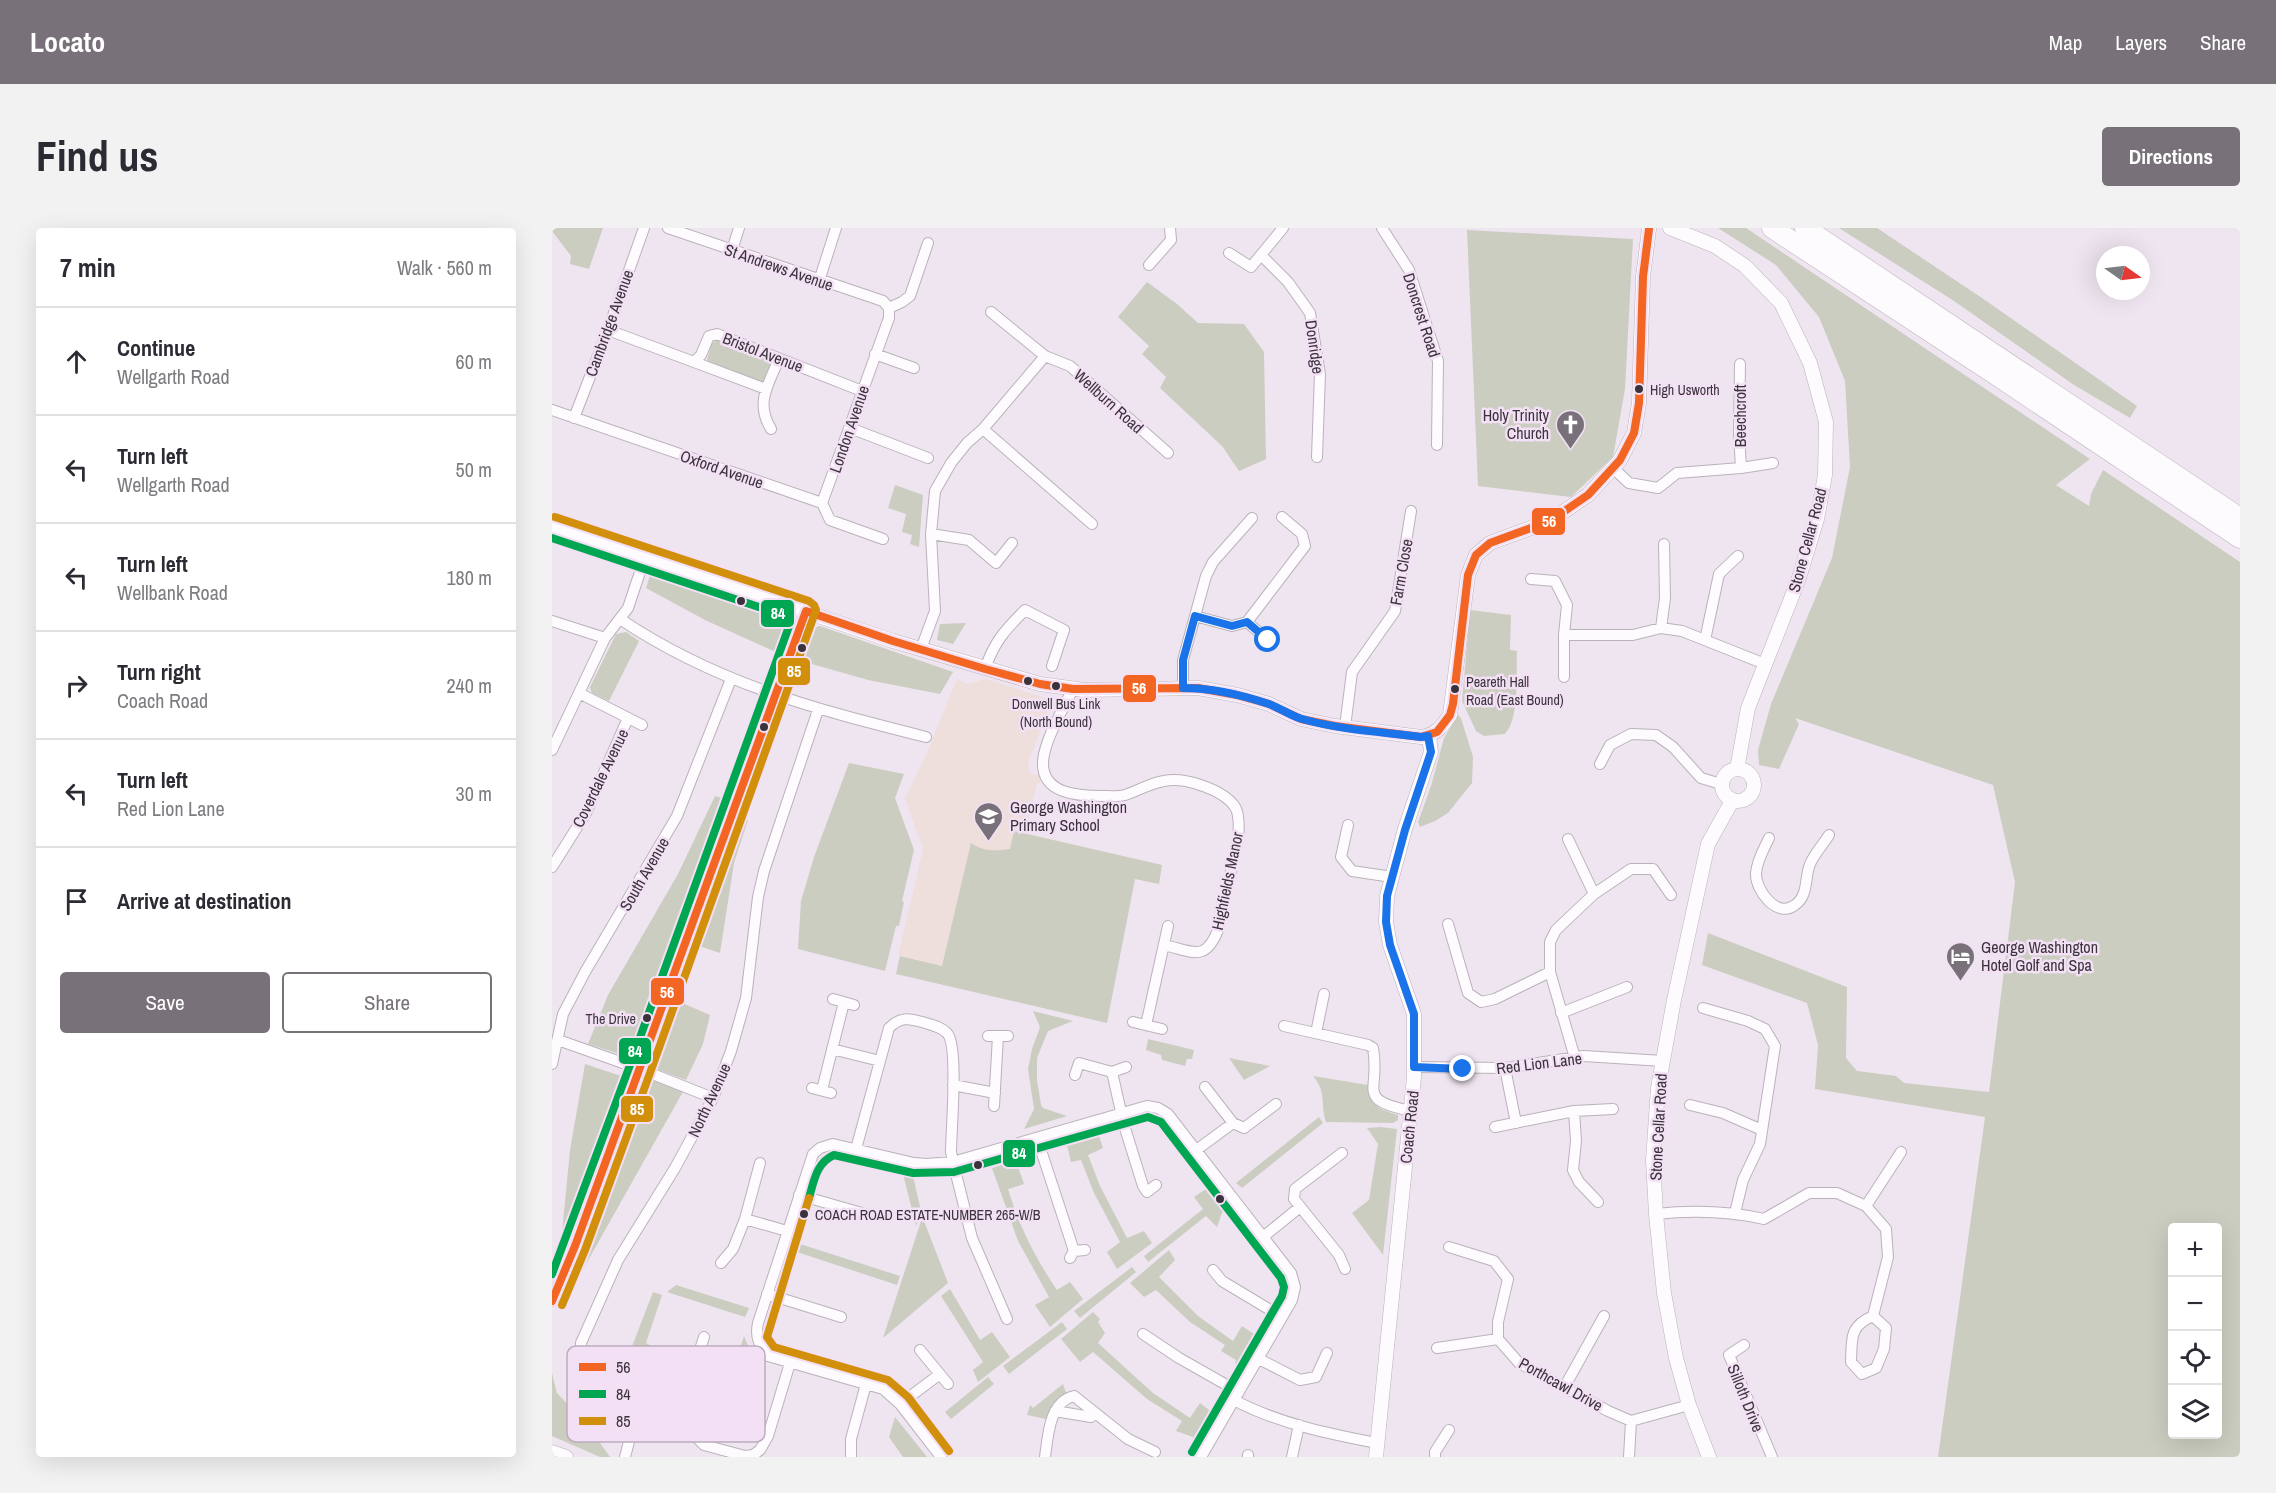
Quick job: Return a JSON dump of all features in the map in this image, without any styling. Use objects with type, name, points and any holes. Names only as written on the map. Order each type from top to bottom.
[{"type":"highway","points":[[1772,228],[2240,538]]},
{"type":"highway","points":[[1804,228],[2240,518]]},
{"type":"street","name":"Cambridge Avenue","points":[[573,418],[608,330],[644,228]]},
{"type":"street","name":"St Andrews Avenue","points":[[668,228],[883,301],[889,308]]},
{"type":"street","points":[[732,250],[739,228]]},
{"type":"street","points":[[819,281],[836,228]]},
{"type":"street","points":[[1149,265],[1171,240],[1170,228]]},
{"type":"street","points":[[1229,253],[1251,267],[1283,228]]},
{"type":"street","name":"Doncrest Road","points":[[1382,228],[1409,270],[1438,361],[1437,445]]},
{"type":"street","points":[[552,527],[921,650],[1040,684],[1072,689],[1198,688],[1269,704],[1301,718],[1345,727],[1428,736],[1437,732],[1450,715],[1468,575],[1476,555],[1490,543],[1550,521],[1588,495],[1620,460],[1634,433],[1639,404],[1643,277],[1648,228],[1660,228]]},
{"type":"street","name":"Stone Cellar Road","points":[[1670,228],[1715,246],[1744,266],[1781,303],[1810,363],[1826,422],[1825,475],[1817,519],[1798,582],[1748,708],[1737,770]]},
{"type":"street","points":[[889,308],[910,296],[928,243]]},
{"type":"street","name":"Donridge","points":[[1261,255],[1288,282],[1310,313],[1320,374],[1317,457]]},
{"type":"street","name":"London Avenue","points":[[822,502],[889,318],[889,308]]},
{"type":"street","name":"Wellburn Road","points":[[991,312],[1045,356],[1070,366],[1168,453]]},
{"type":"street","points":[[608,330],[766,389]]},
{"type":"street","name":"Bristol Avenue","points":[[694,362],[701,355],[709,336],[717,334],[862,391]]},
{"type":"street","points":[[875,354],[914,368]]},
{"type":"street","points":[[921,650],[935,611],[931,534],[935,491],[945,470],[967,443],[983,429],[1045,356]]},
{"type":"street","points":[[771,429],[764,417],[762,406],[766,389],[779,359]]},
{"type":"street","name":"Beechcroft","points":[[1740,364],[1741,468]]},
{"type":"street","name":"Oxford Avenue","points":[[552,410],[822,502]]},
{"type":"street","points":[[850,428],[928,458]]},
{"type":"street","points":[[983,429],[1092,524]]},
{"type":"street","name":"Beechcroft","points":[[1613,468],[1629,483],[1658,488],[1677,473],[1773,463]]},
{"type":"street","points":[[822,502],[830,520],[883,539]]},
{"type":"street","name":"Farm Close","points":[[1345,727],[1352,672],[1395,611],[1411,512]]},
{"type":"street","points":[[1195,616],[1232,626],[1247,622],[1305,546],[1302,534],[1282,517]]},
{"type":"street","points":[[1183,688],[1183,660],[1206,576],[1213,562],[1252,518]]},
{"type":"street","points":[[931,534],[969,540],[996,563],[1012,543]]},
{"type":"street","points":[[1662,628],[1665,598],[1664,544]]},
{"type":"street","points":[[1705,640],[1719,574],[1738,556]]},
{"type":"street","points":[[552,750],[605,638],[628,608],[645,557]]},
{"type":"street","points":[[1531,579],[1555,581],[1567,605],[1563,677]]},
{"type":"street","points":[[985,669],[991,650],[1000,636],[1025,610],[1064,630]]},
{"type":"street","points":[[552,1301],[575,1246],[806,611]]},
{"type":"street","points":[[620,619],[651,639],[731,679],[775,696],[818,710],[926,737]]},
{"type":"street","points":[[1052,666],[1069,620]]},
{"type":"street","points":[[552,621],[605,638]]},
{"type":"street","points":[[1247,622],[1268,640]]},
{"type":"street","points":[[1564,634],[1633,635],[1662,628],[1682,631],[1765,664]]},
{"type":"street","name":"South Avenue","points":[[552,1064],[563,1014],[585,972],[677,816],[731,679]]},
{"type":"street","name":"Highfields Manor","points":[[1072,689],[1045,751],[1043,768],[1046,777],[1055,788],[1068,794],[1124,795],[1140,787],[1165,780],[1187,782],[1216,790],[1235,807],[1239,824],[1238,839],[1214,942],[1206,951],[1197,952],[1164,945]]},
{"type":"street","points":[[579,693],[642,725]]},
{"type":"street","name":"North Avenue","points":[[581,1346],[618,1260],[675,1168],[713,1098],[731,1051],[746,998],[758,897],[764,870],[818,710]]},
{"type":"street","name":"Coverdale Avenue","points":[[552,867],[586,813],[628,718]]},
{"type":"street","points":[[1600,764],[1610,745],[1631,734],[1656,735],[1672,747],[1701,778],[1721,784]]},
{"type":"street","name":"Coach Road","points":[[1377,1450],[1414,1067],[1414,1014],[1390,945],[1386,922],[1387,896],[1431,752],[1428,736]]},
{"type":"street","points":[[1742,769],[1750,773],[1755,784],[1754,791],[1742,802],[1732,801],[1724,794],[1721,784],[1731,770],[1742,769]]},
{"type":"street","name":"Stone Cellar Road","points":[[1709,1457],[1689,1405],[1676,1358],[1656,1214],[1653,1160],[1658,1088],[1674,1000],[1708,844],[1732,801]]},
{"type":"street","points":[[1348,825],[1341,857],[1352,871],[1392,877]]},
{"type":"street","points":[[1769,838],[1757,867],[1756,875],[1760,891],[1777,907],[1788,909],[1802,898],[1809,865],[1829,835]]},
{"type":"street","points":[[1568,839],[1593,894]]},
{"type":"street","points":[[1575,1058],[1550,972],[1550,942],[1556,930],[1593,894],[1631,869],[1653,869],[1671,895]]},
{"type":"street","points":[[1448,924],[1468,993],[1481,1002],[1495,999],[1550,972]]},
{"type":"street","points":[[1146,1025],[1168,926]]},
{"type":"street","points":[[1561,1013],[1627,987]]},
{"type":"street","points":[[1316,1033],[1324,994]]},
{"type":"street","points":[[822,1090],[844,1002]]},
{"type":"street","points":[[1704,1008],[1748,1021],[1765,1029],[1775,1046],[1760,1144],[1743,1180],[1735,1213]]},
{"type":"street","points":[[856,1149],[889,1028],[896,1022],[908,1018],[938,1026],[949,1034],[953,1044],[951,1152],[953,1162],[972,1238],[1002,1295],[1007,1319]]},
{"type":"street","points":[[1133,1022],[1162,1029]]},
{"type":"street","points":[[1284,1026],[1373,1048],[1376,1065],[1374,1094],[1378,1101],[1385,1106],[1411,1111]]},
{"type":"street","points":[[994,1106],[998,1036]]},
{"type":"street","points":[[558,1040],[713,1098]]},
{"type":"street","points":[[832,1049],[880,1061]]},
{"type":"street","name":"Red Lion Lane","points":[[1414,1067],[1505,1068],[1575,1058],[1663,1061]]},
{"type":"street","points":[[1075,1076],[1079,1063],[1112,1072],[1125,1067]]},
{"type":"street","points":[[1505,1068],[1516,1123]]},
{"type":"street","points":[[1112,1072],[1143,1186],[1147,1192],[1156,1185]]},
{"type":"street","points":[[952,1085],[995,1093]]},
{"type":"street","points":[[1205,1087],[1233,1123],[1244,1128],[1277,1105]]},
{"type":"street","points":[[1690,1105],[1723,1113],[1762,1130]]},
{"type":"street","points":[[761,1346],[757,1341],[756,1332],[767,1294],[813,1154],[820,1148],[833,1144],[926,1164],[953,1162],[1147,1106],[1158,1108],[1168,1114],[1291,1273],[1295,1287],[1292,1300],[1201,1457]]},
{"type":"street","points":[[1496,1127],[1574,1111],[1613,1109]]},
{"type":"street","points":[[1574,1111],[1576,1141],[1573,1170],[1579,1182],[1598,1202]]},
{"type":"street","points":[[1195,1151],[1233,1123]]},
{"type":"street","points":[[1036,1138],[1077,1253]]},
{"type":"street","points":[[1866,1206],[1901,1152]]},
{"type":"street","points":[[1342,1153],[1329,1169],[1295,1189],[1294,1199],[1339,1255],[1345,1269]]},
{"type":"street","points":[[721,1263],[734,1249],[745,1219],[760,1163]]},
{"type":"street","points":[[1656,1214],[1692,1210],[1735,1213],[1764,1219],[1809,1193],[1837,1193],[1866,1206],[1886,1229],[1888,1257],[1873,1316]]},
{"type":"street","points":[[799,1195],[872,1216]]},
{"type":"street","points":[[856,1213],[859,1200]]},
{"type":"street","points":[[1263,1237],[1300,1207]]},
{"type":"street","points":[[745,1219],[787,1231]]},
{"type":"street","points":[[1437,1348],[1498,1339],[1498,1322],[1508,1279],[1494,1261],[1449,1247]]},
{"type":"street","points":[[1212,1270],[1222,1281],[1282,1317]]},
{"type":"street","points":[[767,1294],[831,1308],[841,1317]]},
{"type":"street","points":[[1565,1386],[1604,1316]]},
{"type":"street","points":[[1873,1316],[1886,1328],[1884,1349],[1876,1368],[1862,1374],[1851,1362],[1853,1331],[1863,1320],[1873,1316]]},
{"type":"street","points":[[1141,1331],[1269,1416],[1377,1450]]},
{"type":"street","points":[[701,1346],[704,1337]]},
{"type":"street","name":"Porthcawl Drive","points":[[1498,1339],[1519,1363],[1608,1411],[1631,1420]]},
{"type":"street","name":"Silloth Drive","points":[[1744,1345],[1729,1355],[1772,1457]]},
{"type":"street","points":[[920,1350],[933,1358],[940,1374],[948,1384]]},
{"type":"street","points":[[765,1352],[768,1356],[790,1363],[883,1389],[900,1404],[941,1457]]},
{"type":"street","points":[[1257,1358],[1300,1380],[1316,1377],[1327,1353]]},
{"type":"street","points":[[765,1441],[790,1363]]},
{"type":"street","points":[[900,1404],[940,1374]]},
{"type":"street","points":[[851,1457],[851,1439],[866,1384]]},
{"type":"street","points":[[1045,1457],[1051,1421],[1067,1398],[1074,1396],[1128,1439],[1155,1452]]},
{"type":"street","points":[[1629,1457],[1631,1420],[1689,1405]]},
{"type":"street","points":[[1056,1411],[1091,1417],[1095,1414]]},
{"type":"street","points":[[1292,1457],[1299,1425]]},
{"type":"street","points":[[1435,1457],[1435,1452],[1449,1430]]},
{"type":"street","name":"North Avenue","points":[[625,1457],[629,1442]]},
{"type":"street","points":[[701,1442],[704,1445],[745,1456],[753,1455],[760,1450],[765,1442]]},
{"type":"street","points":[[552,1452],[566,1457]]},
{"type":"shaded area","points":[[552,228],[603,228],[589,269],[570,264],[571,256]]},
{"type":"shaded area","name":"George Washington Hotel Golf and Spa","points":[[1718,228],[1746,228],[2090,459],[2056,485],[2089,506],[2091,494],[2103,470],[2240,562],[2240,1457],[1938,1457],[1985,1117],[1815,1089],[1818,1045],[1807,1003],[1702,965],[1708,933],[1847,987],[1846,1058],[1857,1071],[1896,1076],[1904,1083],[1989,1092],[2015,882],[1993,785],[1795,718],[1799,724],[1779,769],[1759,765],[1758,750],[1771,704],[1832,558],[1850,467],[1845,381],[1819,317],[1776,265]]},
{"type":"shaded area","points":[[1839,228],[1877,228],[2137,406],[2130,418],[2074,385],[1954,301]]},
{"type":"shaded area","points":[[1467,230],[1633,239],[1625,389],[1613,457],[1571,497],[1478,486]]},
{"type":"shaded area","points":[[1147,282],[1198,323],[1244,324],[1264,352],[1266,459],[1239,471],[1222,446],[1160,388],[1166,377],[1142,354],[1149,346],[1118,317]]},
{"type":"shaded area","points":[[723,341],[773,362],[764,381],[759,382],[708,362],[712,343]]},
{"type":"shaded area","points":[[895,485],[923,495],[919,547],[910,544],[912,535],[902,532],[906,514],[888,508]]},
{"type":"shaded area","points":[[652,569],[786,616],[791,621],[791,625],[780,654],[705,620],[646,588]]},
{"type":"shaded area","points":[[1470,610],[1511,615],[1510,650],[1517,651],[1516,695],[1513,717],[1505,734],[1484,736],[1476,731],[1462,701]]},
{"type":"shaded area","points":[[966,623],[953,644],[937,640],[940,624]]},
{"type":"shaded area","points":[[820,626],[953,672],[940,694],[868,680],[798,660],[807,634]]},
{"type":"shaded area","points":[[626,632],[639,641],[609,701],[592,693],[590,687],[616,634]]},
{"type":"shaded area","name":"George Washington Primary School","points":[[957,679],[967,684],[986,679],[1052,700],[1028,763],[1029,773],[1039,775],[1041,783],[1037,783],[1025,833],[1162,865],[1159,884],[1135,879],[1109,1008],[898,955],[923,849],[905,798],[926,755]]},
{"type":"shaded area","points":[[1458,715],[1461,718],[1473,757],[1472,783],[1448,813],[1420,827],[1418,822],[1444,738]]},
{"type":"shaded area","points":[[849,763],[904,774],[895,798],[914,850],[902,901],[904,902],[899,926],[896,926],[885,971],[798,949],[801,901],[814,857]]},
{"type":"shaded area","points":[[715,796],[728,800],[701,869],[693,878],[679,913],[679,937],[633,1058],[588,1044],[608,995],[678,874]]},
{"type":"shaded area","points":[[740,818],[748,820],[734,863],[720,953],[693,944]]},
{"type":"shaded area","points":[[1014,831],[1162,865],[1159,884],[1135,879],[1107,1023],[896,974],[900,956],[942,966],[971,843],[990,850],[1010,849]]},
{"type":"shaded area","points":[[673,999],[710,1015],[703,1044],[686,1080],[651,1067],[650,1061]]},
{"type":"shaded area","points":[[1033,1011],[1073,1021],[1048,1031],[1037,1058],[1037,1080],[1041,1105],[1043,1108],[1067,1116],[1024,1129],[1034,1109],[1028,1069],[1040,1027]]},
{"type":"shaded area","points":[[1148,1039],[1194,1050],[1192,1059],[1187,1059],[1185,1066],[1162,1060],[1161,1055],[1146,1050]]},
{"type":"shaded area","points":[[1229,1058],[1270,1066],[1244,1080]]},
{"type":"shaded area","points":[[585,1064],[624,1077],[570,1234],[562,1233],[570,1150]]},
{"type":"shaded area","points":[[650,1076],[684,1090],[577,1280],[572,1277],[644,1080]]},
{"type":"shaded area","points":[[1313,1076],[1368,1085],[1374,1103],[1385,1111],[1398,1115],[1398,1120],[1393,1123],[1326,1122],[1322,1093]]},
{"type":"shaded area","points":[[1319,1117],[1323,1123],[1242,1188],[1236,1183]]},
{"type":"shaded area","points":[[1367,1128],[1397,1129],[1383,1255],[1352,1213],[1369,1200],[1378,1144]]},
{"type":"shaded area","points":[[1099,1136],[1103,1148],[1088,1155],[1100,1186],[1127,1238],[1144,1231],[1152,1243],[1117,1269],[1107,1252],[1120,1242],[1094,1193],[1081,1160],[1071,1162],[1067,1145]]},
{"type":"shaded area","points":[[1016,1161],[1024,1184],[1008,1189],[1028,1241],[1057,1290],[1070,1282],[1083,1299],[1050,1327],[1035,1305],[1049,1297],[1018,1241],[992,1168]]},
{"type":"shaded area","points":[[903,1174],[913,1176],[921,1211],[916,1226]]},
{"type":"shaded area","points":[[1206,1189],[1223,1210],[1217,1227],[1206,1216],[1148,1262],[1144,1256],[1203,1209],[1194,1197]]},
{"type":"shaded area","points":[[921,1221],[924,1221],[948,1283],[883,1338]]},
{"type":"shaded area","points":[[797,1243],[900,1276],[897,1285],[794,1251]]},
{"type":"shaded area","points":[[1169,1250],[1175,1260],[1159,1277],[1198,1316],[1233,1341],[1242,1326],[1257,1336],[1240,1366],[1235,1364],[1236,1360],[1221,1351],[1225,1345],[1190,1322],[1156,1290],[1144,1297],[1130,1283]]},
{"type":"shaded area","points":[[1132,1267],[1136,1272],[1080,1318],[1074,1311]]},
{"type":"shaded area","points":[[676,1285],[749,1308],[745,1317],[667,1292]]},
{"type":"shaded area","points":[[950,1289],[980,1340],[992,1332],[1010,1357],[978,1382],[973,1370],[983,1362],[941,1296]]},
{"type":"shaded area","points":[[653,1292],[662,1295],[646,1343],[651,1346],[632,1346]]},
{"type":"shaded area","points":[[1093,1312],[1100,1319],[1098,1322],[1105,1333],[1098,1343],[1153,1393],[1190,1418],[1200,1403],[1213,1413],[1199,1439],[1192,1441],[1193,1437],[1176,1431],[1182,1421],[1147,1399],[1093,1352],[1080,1362],[1061,1339]]},
{"type":"shaded area","points":[[1062,1322],[1067,1329],[1009,1374],[1003,1366]]},
{"type":"shaded area","points":[[744,1336],[748,1346],[741,1346]]},
{"type":"shaded area","points":[[552,1373],[557,1393],[567,1404],[567,1442],[599,1442],[610,1457],[600,1457],[552,1436]]},
{"type":"shaded area","points":[[988,1377],[994,1384],[951,1419],[945,1412]]},
{"type":"shaded area","points":[[1063,1384],[1066,1393],[1046,1419],[1027,1415],[1030,1405],[1033,1408]]},
{"type":"shaded area","points":[[895,1417],[927,1457],[903,1457],[889,1437]]},
{"type":"transit line","name":"56","points":[[552,1301],[575,1246],[806,611],[893,641],[1040,684],[1073,689],[1198,688],[1237,695],[1269,704],[1301,719],[1335,726],[1421,737],[1437,732],[1450,715],[1453,704],[1468,575],[1476,555],[1490,543],[1550,521],[1588,495],[1620,460],[1634,433],[1639,403],[1643,277],[1649,229]]},
{"type":"transit line","name":"85","points":[[555,517],[809,601],[816,610],[650,1073],[585,1250],[562,1305]]},
{"type":"transit line","name":"84","points":[[552,538],[792,618],[552,1274]]},
{"type":"transit line","name":"84","points":[[809,1198],[819,1168],[834,1155],[913,1173],[954,1172],[1148,1117],[1161,1122],[1281,1278],[1284,1287],[1282,1296],[1192,1452]]},
{"type":"transit line","name":"85","points":[[809,1198],[767,1337],[774,1347],[888,1380],[908,1397],[949,1451]]},
{"type":"place","name":"High Usworth","points":[[1639,389]]},
{"type":"place","name":"Holy Trinity Church","points":[[1570,450]]},
{"type":"place","name":"Donwell Bus Link (North Bound)","points":[[1056,686]]},
{"type":"place","name":"Peareth Hall Road (East Bound)","points":[[1455,689]]},
{"type":"place","name":"George Washington Primary School","points":[[989,842]]},
{"type":"place","name":"George Washington Hotel Golf and Spa","points":[[1960,982]]},
{"type":"place","name":"The Drive","points":[[647,1018]]},
{"type":"place","name":"COACH ROAD ESTATE-NUMBER 265-W/B","points":[[804,1214]]},
{"type":"route","points":[[1268,640],[1247,622],[1232,626],[1195,616],[1183,660],[1183,688],[1198,688],[1237,695],[1269,704],[1301,718],[1335,726],[1428,736],[1431,752],[1405,830],[1387,896],[1386,922],[1390,945],[1414,1014],[1414,1067],[1463,1069]]}]
